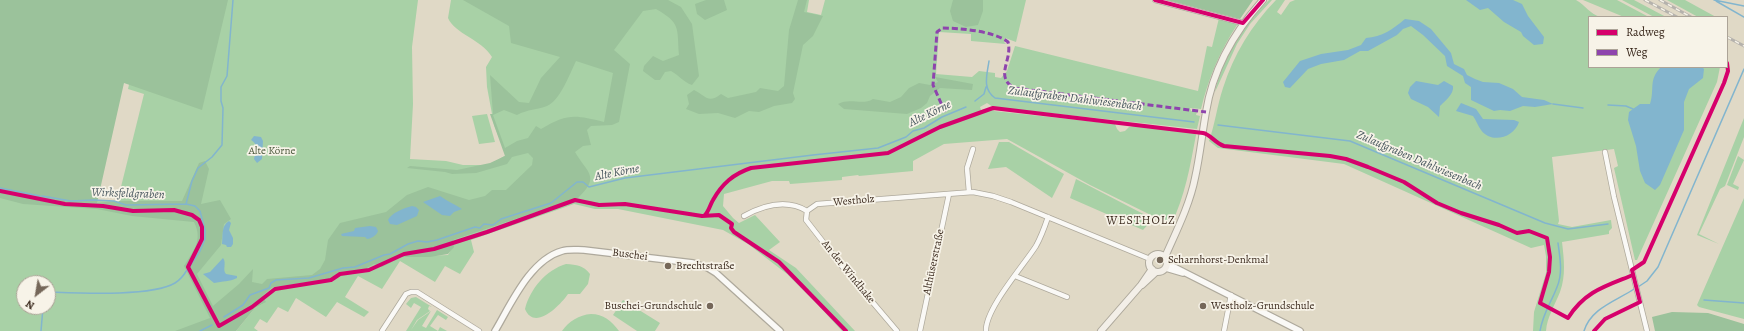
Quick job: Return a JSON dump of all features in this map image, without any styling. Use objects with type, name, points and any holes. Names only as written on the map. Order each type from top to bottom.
[{"type":"main road","points":[[1162,256],[1173,236],[1190,198],[1194,184],[1212,85],[1228,46],[1243,23],[1264,0]]},
{"type":"main road","points":[[1155,255],[1162,256],[1167,266],[1162,271],[1154,270],[1149,263],[1150,259],[1155,255]]},
{"type":"main road","points":[[1101,331],[1154,270]]},
{"type":"street","points":[[1155,0],[1243,23]]},
{"type":"street","points":[[969,192],[967,168],[973,149]]},
{"type":"street","points":[[1605,152],[1614,197],[1647,331]]},
{"type":"street","name":"Westholz","points":[[807,211],[817,204],[969,192],[998,198],[1150,259]]},
{"type":"street","name":"Althüserstraße","points":[[920,331],[949,194]]},
{"type":"street","points":[[744,216],[758,208],[789,204],[799,206],[807,211]]},
{"type":"street","name":"An der Windhake","points":[[807,211],[806,220],[840,265],[897,331]]},
{"type":"street","points":[[986,330],[995,305],[1037,244],[1048,217]]},
{"type":"street","name":"Buschei","points":[[495,331],[535,267],[548,257],[569,249],[693,262],[704,266],[716,273],[780,331]]},
{"type":"street","points":[[1167,266],[1231,295],[1300,331]]},
{"type":"street","points":[[1015,276],[1067,297]]},
{"type":"street","points":[[382,331],[406,294],[411,292],[417,292],[479,331]]},
{"type":"street","points":[[1224,331],[1231,295]]},
{"type":"green space","name":"Alte Körne","points":[[0,0],[77,201],[114,201],[117,203],[144,94],[128,89],[148,0],[418,0],[412,47],[413,104],[410,159],[446,161],[463,165],[489,165],[506,155],[494,125],[487,87],[486,67],[492,57],[481,46],[451,24],[448,18],[451,0],[809,0],[807,12],[821,15],[825,0],[1026,0],[1016,42],[1005,38],[1004,42],[1006,44],[971,41],[971,34],[939,32],[936,74],[972,77],[979,71],[995,73],[995,77],[1001,78],[1007,71],[1015,46],[1198,91],[1207,46],[1212,47],[1219,18],[1235,22],[1237,25],[1215,66],[1201,109],[1190,108],[1191,111],[1197,112],[1196,115],[1200,116],[1197,129],[993,107],[987,103],[980,107],[981,110],[992,108],[994,111],[1115,124],[1120,132],[1125,131],[1129,127],[1136,126],[1195,133],[1196,135],[1192,158],[1186,181],[1180,203],[1171,225],[1090,185],[1007,139],[944,144],[913,161],[913,171],[858,175],[842,177],[842,180],[790,184],[789,181],[772,181],[724,194],[723,206],[733,218],[739,223],[755,215],[780,242],[769,250],[796,268],[855,331],[842,331],[787,274],[748,244],[723,230],[618,209],[595,209],[574,204],[471,240],[474,252],[460,274],[445,266],[435,282],[400,261],[382,289],[358,276],[345,297],[369,312],[364,317],[337,302],[326,317],[296,298],[288,312],[278,307],[267,323],[260,319],[254,328],[258,331],[236,331],[255,308],[266,302],[207,331],[0,331]],"holes":[[[453,246],[448,255],[402,257],[381,266],[405,255]]]},
{"type":"green space","points":[[0,0],[228,0],[202,110],[124,83],[97,203],[114,201],[182,201],[199,163],[205,161],[209,169],[201,204],[220,200],[231,219],[224,224],[221,245],[197,274],[213,306],[239,284],[253,269],[252,282],[262,284],[267,279],[312,275],[320,269],[325,260],[328,240],[340,223],[386,212],[407,195],[428,187],[469,200],[485,196],[492,190],[506,190],[532,165],[533,158],[528,153],[512,157],[507,164],[476,173],[452,174],[407,168],[410,166],[457,170],[490,163],[505,156],[490,114],[493,114],[490,75],[519,102],[529,103],[541,78],[560,57],[511,43],[509,26],[463,0],[668,0],[681,7],[692,24],[699,76],[692,85],[671,71],[665,72],[660,80],[655,80],[643,71],[644,66],[653,56],[663,61],[679,55],[678,38],[674,23],[670,18],[656,9],[643,11],[614,50],[630,64],[619,122],[612,125],[591,126],[587,130],[591,145],[583,146],[575,152],[590,175],[589,184],[578,198],[453,240],[454,247],[448,254],[430,257],[402,257],[382,267],[374,264],[365,269],[342,272],[330,279],[273,287],[262,296],[266,302],[255,308],[236,331],[175,331],[210,318],[184,266],[196,245],[198,234],[194,222],[132,216],[97,209],[23,204],[0,198]],"holes":[[[576,61],[613,73],[604,122],[578,117],[565,118],[541,129],[536,126],[528,138],[517,141],[505,148],[493,115],[504,110],[517,115],[547,106],[552,103],[560,93]]]},
{"type":"green space","points":[[706,0],[724,0],[727,10],[705,20],[697,14],[695,4]]},
{"type":"green space","points":[[798,0],[807,0],[804,12],[823,16],[813,36],[803,45],[793,93],[795,99],[792,103],[774,106],[759,112],[749,111],[735,118],[718,113],[699,114],[686,109],[689,104],[687,95],[694,90],[710,99],[721,94],[728,98],[756,92],[760,88],[778,91],[784,86],[789,30]]},
{"type":"green space","points":[[953,0],[983,0],[983,11],[978,25],[966,27],[953,21],[950,11]]},
{"type":"green space","points":[[1167,0],[1253,0],[1240,19]]},
{"type":"green space","points":[[1269,0],[1272,0],[1250,24],[1237,44],[1215,92],[1223,67],[1236,42],[1251,20]]},
{"type":"green space","points":[[1276,0],[1285,0],[1277,12],[1281,15],[1290,2],[1295,0],[1576,0],[1598,16],[1588,16],[1588,68],[1720,68],[1717,82],[1637,260],[1635,260],[1614,168],[1618,166],[1614,149],[1552,157],[1559,221],[1558,224],[1572,227],[1611,220],[1612,228],[1609,231],[1609,234],[1562,242],[1564,273],[1562,286],[1550,316],[1546,331],[1533,331],[1534,312],[1546,273],[1546,256],[1544,245],[1531,248],[1344,164],[1218,148],[1209,141],[1221,95],[1232,64],[1251,30]]},
{"type":"green space","points":[[1583,0],[1617,0],[1647,16],[1622,16]]},
{"type":"green space","points":[[1622,0],[1634,0],[1664,16],[1652,16]]},
{"type":"green space","points":[[1667,0],[1685,0],[1714,16],[1696,16]]},
{"type":"green space","points":[[935,77],[973,84],[972,90],[940,88],[930,96],[927,103],[921,108],[907,114],[844,109],[838,104],[847,101],[865,102],[873,99],[890,102],[901,97],[909,88],[919,83],[930,85],[938,82]]},
{"type":"green space","points":[[487,114],[495,142],[479,144],[472,116]]},
{"type":"green space","points":[[1744,118],[1744,137],[1725,186],[1720,189],[1699,234],[1719,244],[1697,235]]},
{"type":"green space","points":[[999,142],[1009,142],[1064,174],[1052,198],[1006,167],[988,169]]},
{"type":"green space","points":[[1738,156],[1744,160],[1733,184],[1739,187],[1738,190],[1727,185]]},
{"type":"green space","points":[[1076,179],[1153,219],[1143,230],[1070,198]]},
{"type":"green space","points":[[1744,198],[1744,319],[1699,307],[1697,305]]},
{"type":"green space","points":[[566,264],[580,266],[585,269],[590,274],[588,284],[580,294],[568,294],[559,305],[546,315],[534,318],[529,315],[525,309],[527,302],[540,281],[552,271]]},
{"type":"green space","points":[[416,297],[432,307],[429,306],[428,309],[430,311],[417,320],[411,330],[418,320],[431,311],[422,326],[426,328],[437,310],[448,317],[446,320],[438,315],[430,326],[438,331],[406,331],[421,307],[414,303],[411,308],[406,304],[411,298]]},
{"type":"green space","points":[[623,300],[660,323],[655,331],[637,331],[613,315]]},
{"type":"green space","points":[[1672,312],[1708,313],[1744,324],[1744,331],[1655,331],[1652,317]]},
{"type":"green space","points":[[591,314],[599,315],[607,319],[619,331],[562,331],[575,319]]},
{"type":"green space","points":[[440,327],[447,331],[438,331]]},
{"type":"water","points":[[1466,0],[1513,0],[1522,4],[1528,16],[1544,37],[1543,44],[1534,45],[1523,36],[1521,32],[1504,22],[1488,8],[1480,10]]},
{"type":"water","points":[[1405,19],[1419,21],[1431,29],[1451,53],[1454,64],[1464,69],[1467,75],[1483,82],[1499,83],[1513,89],[1522,97],[1544,100],[1553,104],[1535,107],[1523,106],[1510,111],[1494,111],[1471,100],[1471,87],[1465,83],[1463,76],[1447,66],[1445,56],[1411,26],[1403,29],[1397,35],[1368,51],[1360,51],[1344,60],[1321,64],[1308,69],[1290,88],[1285,87],[1283,82],[1300,61],[1321,54],[1348,50],[1361,45],[1366,38],[1387,32]]},
{"type":"water","points":[[1660,68],[1704,69],[1703,78],[1689,89],[1684,102],[1684,130],[1660,185],[1655,190],[1645,183],[1640,171],[1636,146],[1628,120],[1629,112],[1633,109],[1640,104],[1650,104],[1653,80]]},
{"type":"water","points":[[1416,81],[1438,85],[1444,81],[1453,86],[1451,94],[1440,106],[1439,117],[1428,107],[1411,99],[1408,93],[1410,87]]},
{"type":"water","points":[[1461,103],[1476,109],[1483,119],[1514,120],[1519,122],[1516,128],[1507,135],[1496,138],[1490,137],[1481,130],[1473,116],[1456,111]]},
{"type":"water","points":[[254,136],[261,137],[263,141],[262,159],[257,163],[254,159],[256,144],[251,140]]},
{"type":"water","points":[[440,196],[462,209],[454,212],[450,216],[442,215],[423,202]]},
{"type":"water","points":[[412,206],[419,210],[417,216],[397,225],[390,224],[388,220],[392,215],[402,209]]},
{"type":"water","points":[[229,221],[231,223],[229,230],[233,238],[233,244],[231,247],[227,247],[226,245],[222,244],[224,228],[226,223]]},
{"type":"water","points":[[370,226],[376,227],[378,231],[372,238],[369,239],[365,237],[342,236],[341,234],[354,231],[355,228]]},
{"type":"water","points":[[223,258],[225,262],[224,271],[226,274],[237,276],[237,278],[229,281],[214,283],[203,274],[210,272]]},
{"type":"waterway","points":[[186,204],[192,181],[198,168],[212,157],[222,145],[223,108],[221,101],[221,87],[227,76],[233,0]]},
{"type":"waterway","points":[[1714,0],[1744,6]]},
{"type":"waterway","points":[[1716,1],[1744,17]]},
{"type":"waterway","name":"Zulaufgraben Dahlwiesenbach","points":[[989,61],[986,81],[988,90],[995,98],[1194,122]]},
{"type":"waterway","points":[[1638,287],[1647,281],[1658,267],[1744,69]]},
{"type":"waterway","name":"Alte Körne","points":[[975,101],[984,94],[986,87]]},
{"type":"waterway","points":[[1553,104],[1583,108]]},
{"type":"waterway","points":[[1608,105],[1626,106],[1633,109]]},
{"type":"waterway","name":"Alte Körne","points":[[224,317],[243,305],[250,295],[269,288],[271,283],[276,280],[309,278],[343,268],[355,267],[390,254],[408,244],[418,241],[427,242],[437,240],[475,227],[480,228],[484,224],[493,225],[501,219],[551,203],[577,182],[583,182],[589,187],[625,178],[878,148],[906,137],[913,131],[924,128],[942,117],[966,107]]},
{"type":"waterway","name":"Zulaufgraben Dahlwiesenbach","points":[[1218,125],[1350,141],[1545,223],[1568,229],[1608,224]]},
{"type":"waterway","name":"Wirksfeldgraben","points":[[0,188],[40,196]]},
{"type":"waterway","name":"Wirksfeldgraben","points":[[42,196],[71,201],[114,201],[126,205],[186,204],[195,206],[200,211],[205,230],[205,239],[200,251],[190,266]]},
{"type":"waterway","points":[[1540,331],[1543,319],[1559,282],[1560,265],[1558,243]]},
{"type":"waterway","name":"Wirksfeldgraben","points":[[56,292],[114,293],[149,290],[175,283],[187,270]]},
{"type":"waterway","points":[[1584,331],[1592,316],[1605,306],[1634,289]]},
{"type":"waterway","points":[[1704,300],[1744,303]]},
{"type":"waterway","name":"Wirksfeldgraben","points":[[41,331],[42,315]]},
{"type":"waterway","name":"Alte Körne","points":[[200,331],[212,325]]},
{"type":"railway","points":[[1645,0],[1675,16]]},
{"type":"railway","points":[[1660,0],[1689,16]]},
{"type":"railway","points":[[1728,38],[1744,46]]},
{"type":"marked path","points":[[945,112],[933,85],[937,32],[942,28],[985,33],[1002,38],[1008,42],[1009,49],[1005,67],[1005,78],[1014,88],[1206,112]]},
{"type":"cycle path","points":[[1155,0],[1243,23],[1263,0]]},
{"type":"cycle path","points":[[1594,331],[1605,319],[1640,302],[1632,270],[1644,262],[1724,83],[1728,68]]},
{"type":"cycle path","points":[[705,215],[708,212],[716,194],[724,184],[745,170],[751,168],[888,153],[940,127],[993,108],[1203,133],[1224,146],[1330,156],[1346,159],[1368,167],[1404,182],[1437,203],[1461,213],[1499,225],[1517,233],[1529,231],[1547,238],[1550,257],[1549,272],[1540,303],[1568,318],[1589,295],[1605,286],[1633,275]]},
{"type":"cycle path","points":[[0,191],[65,204],[103,206],[133,211],[174,210],[192,215],[199,220],[202,227],[202,239],[188,267],[219,326],[252,307],[275,289],[331,280],[340,274],[369,270],[404,254],[434,249],[487,232],[575,200],[599,205],[625,204],[702,216],[719,215],[732,224],[731,228],[734,232],[779,262],[846,331]]},
{"type":"place","name":"Scharnhorst-Denkmal","points":[[1160,260]]},
{"type":"place","name":"Brechtstraße","points":[[668,266]]},
{"type":"place","name":"Buschei-Grundschule","points":[[710,306]]},
{"type":"place","name":"Westholz-Grundschule","points":[[1203,306]]},
{"type":"district","name":"WESTHOLZ","points":[[1141,221]]}]
